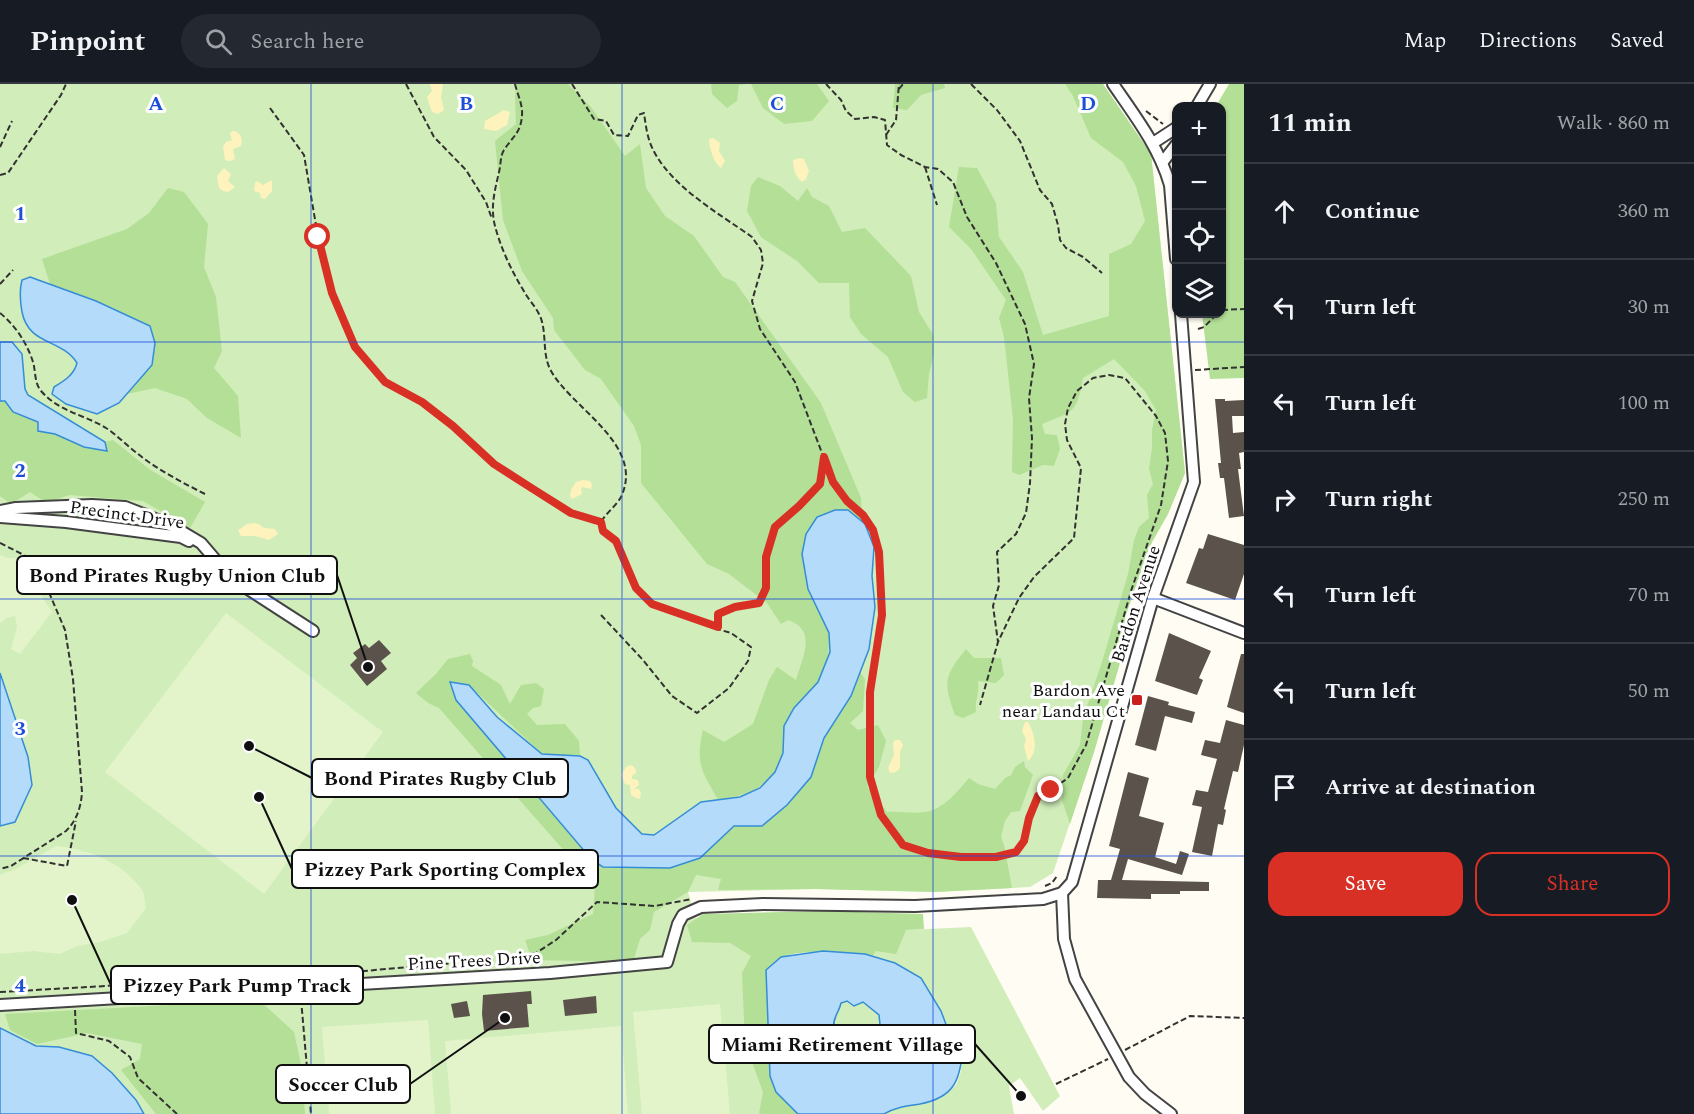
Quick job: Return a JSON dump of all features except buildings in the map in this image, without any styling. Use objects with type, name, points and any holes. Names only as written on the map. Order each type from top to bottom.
[{"type":"street","points":[[1113,84],[1153,143],[1170,185],[1172,210]]},
{"type":"street","points":[[1199,102],[1210,84]]},
{"type":"street","points":[[1153,143],[1172,128]]},
{"type":"street","points":[[1162,163],[1172,150]]},
{"type":"street","name":"Bardon Avenue","points":[[1062,892],[1072,882],[1153,598],[1194,482],[1181,318]]},
{"type":"street","name":"Precinct Drive","points":[[0,511],[59,506],[124,507],[174,527],[201,543],[208,550]]},
{"type":"street","name":"Precinct Drive","points":[[0,517],[66,522],[181,537],[208,550]]},
{"type":"street","points":[[208,550],[231,578],[313,631]]},
{"type":"street","points":[[1153,598],[1244,633]]},
{"type":"street","points":[[1062,892],[1064,939],[1075,979],[1129,1077],[1145,1094],[1171,1114]]},
{"type":"street","name":"Pine Trees Drive","points":[[0,1005],[550,973],[667,963],[683,915],[701,907],[763,904],[915,906],[1043,899],[1062,892]]},
{"type":"path","points":[[0,175],[8,173],[66,84]]},
{"type":"path","points":[[406,84],[434,137],[466,170],[486,202],[505,255],[541,317],[549,368],[566,392],[607,432],[623,461],[626,480],[620,499],[601,522],[603,531],[616,541],[636,588],[652,604],[718,627],[718,614],[735,607],[759,603],[766,588],[766,557],[775,527],[820,484],[824,457]]},
{"type":"path","points":[[494,224],[492,208],[494,188],[500,171],[502,152],[518,134],[523,112],[515,84]]},
{"type":"path","points":[[572,84],[594,118],[606,121],[614,135],[628,136],[638,115],[644,113],[648,136],[656,156],[671,176],[752,237],[761,250],[763,263],[752,301],[760,329],[795,382],[833,482],[847,501],[863,515],[873,530],[879,552],[882,615],[870,692],[870,777],[881,815],[903,845],[928,853],[961,857],[996,857],[1016,852],[1024,841],[1029,818],[1038,796],[1068,778],[1086,745],[1132,588],[1161,505],[1168,461],[1165,434],[1156,416],[1125,378],[1109,375],[1094,378],[1077,391],[1068,408],[1065,424],[1067,440],[1081,468],[1074,538],[1034,577],[1020,598],[998,642],[980,705]]},
{"type":"path","points":[[826,84],[841,100],[846,111],[855,119],[874,117],[885,120],[887,145],[925,167],[938,169],[953,182],[967,217],[996,263],[1025,324],[1034,364],[1029,398],[1032,438],[1030,483],[1026,513],[1016,534],[997,552],[999,585],[993,606],[998,642]]},
{"type":"path","points":[[886,135],[896,120],[899,84]]},
{"type":"path","points":[[898,89],[903,84]]},
{"type":"path","points":[[971,84],[997,110],[1020,141],[1040,190],[1052,204],[1060,240],[1066,248],[1083,257],[1102,273]]},
{"type":"path","points":[[270,108],[304,155],[318,237],[332,293],[355,347],[385,382],[422,402],[453,426],[494,464],[571,513],[601,522]]},
{"type":"path","points":[[1143,108],[1172,128]]},
{"type":"path","points":[[0,147],[12,121]]},
{"type":"path","points":[[925,167],[937,205]]},
{"type":"path","points":[[0,284],[13,270]]},
{"type":"path","points":[[1226,310],[1244,309]]},
{"type":"path","points":[[0,313],[12,322],[24,341],[34,364],[40,391],[63,410],[105,428],[139,456],[205,494]]},
{"type":"path","points":[[1198,329],[1204,327],[1213,318]]},
{"type":"path","points":[[1186,371],[1244,367]]},
{"type":"path","points":[[0,543],[24,555],[32,563],[48,590],[65,630],[73,679],[82,792],[82,803],[74,824],[11,866],[0,868]]},
{"type":"path","points":[[601,615],[644,660],[672,696],[697,713],[729,688],[748,661],[751,647],[731,633],[717,629]]},
{"type":"path","points":[[23,858],[67,866],[76,817]]},
{"type":"path","points":[[0,992],[299,975],[300,981]]},
{"type":"path","points":[[301,999],[312,1114]]},
{"type":"path","points":[[75,1001],[76,1033],[109,1041],[130,1057],[138,1078],[177,1114]]},
{"type":"path","points":[[1125,1050],[1190,1016],[1244,1018]]},
{"type":"path","points":[[1056,1084],[1108,1059]]},
{"type":"green space","points":[[0,84],[1103,84],[1151,154],[1185,473],[1168,514],[1152,542],[1125,617],[1128,635],[1094,752],[1053,873],[1030,887],[935,892],[816,889],[688,892],[699,929],[761,925],[768,1114],[0,1114]]},
{"type":"green space","points":[[517,84],[568,84],[591,107],[625,156],[640,144],[646,188],[665,216],[694,236],[723,277],[735,282],[821,403],[861,498],[862,521],[848,511],[825,667],[815,685],[796,705],[788,719],[783,752],[775,773],[768,781],[750,792],[718,800],[708,782],[700,759],[703,730],[724,742],[753,724],[769,680],[777,667],[796,680],[806,646],[803,630],[788,620],[781,624],[767,603],[729,574],[707,564],[641,483],[641,445],[634,426],[601,379],[585,370],[554,330],[553,318],[522,271],[503,220],[495,141],[516,124]]},
{"type":"green space","points":[[711,84],[746,84],[739,85],[737,101],[727,108],[712,94]]},
{"type":"green space","points":[[751,84],[817,84],[829,101],[812,121],[784,124],[763,108]]},
{"type":"green space","points":[[895,84],[944,84],[945,88],[921,95],[907,110],[893,108]]},
{"type":"green space","points":[[1065,84],[1103,84],[1151,154],[1185,473],[1168,514],[1152,542],[1125,617],[1128,635],[1094,752],[1070,824],[1062,800],[1063,775],[1080,745],[1083,718],[1128,574],[1134,540],[1139,527],[1149,518],[1147,495],[1153,484],[1149,469],[1156,410],[1145,391],[1114,359],[1083,378],[1076,405],[1072,410],[1042,424],[1045,434],[1057,435],[1060,449],[1054,466],[1043,465],[1019,475],[1012,472],[1013,419],[1004,337],[999,318],[1006,300],[971,249],[949,227],[959,167],[977,168],[996,203],[999,237],[1023,272],[1043,335],[1109,316],[1109,254],[1131,244],[1145,221],[1136,186],[1123,162],[1091,138],[1073,96]]},
{"type":"green space","points":[[1229,84],[1244,84],[1244,378],[1210,379],[1202,318],[1226,318],[1226,102],[1218,102]]},
{"type":"green space","points":[[758,177],[780,186],[798,201],[807,188],[812,197],[829,206],[842,232],[865,228],[911,276],[919,312],[934,336],[934,354],[927,398],[915,402],[903,392],[888,357],[861,334],[850,317],[849,283],[819,283],[797,261],[761,237],[747,211],[751,186]]},
{"type":"green space","points":[[168,188],[184,192],[208,224],[204,267],[216,297],[222,351],[214,368],[238,396],[241,438],[207,418],[187,399],[155,388],[127,394],[152,365],[150,326],[96,301],[50,284],[42,259],[127,229],[149,213]]},
{"type":"green space","points":[[0,401],[5,401],[13,412],[38,422],[38,431],[55,434],[84,447],[107,451],[105,442],[113,440],[149,469],[205,502],[190,528],[143,501],[69,495],[47,503],[30,492],[11,504],[0,496]]},
{"type":"green space","points":[[0,555],[16,558],[52,612],[20,654],[11,649],[17,627],[15,616],[0,623]]},
{"type":"green space","points":[[226,613],[383,732],[264,894],[105,772]]},
{"type":"green space","points":[[966,649],[974,658],[1001,658],[1004,675],[996,683],[978,681],[976,712],[963,718],[955,715],[947,687],[953,666]]},
{"type":"green space","points":[[470,654],[473,661],[472,666],[501,685],[510,704],[521,685],[536,683],[544,689],[541,706],[533,708],[527,714],[537,725],[565,724],[579,741],[580,756],[542,754],[469,685],[450,682],[456,700],[592,860],[700,858],[734,826],[762,826],[811,777],[824,738],[851,696],[860,672],[865,679],[863,711],[850,723],[858,730],[878,725],[886,741],[879,767],[867,786],[887,812],[916,813],[938,808],[950,799],[969,778],[978,784],[995,789],[1011,775],[1015,767],[1024,761],[1025,767],[1033,775],[1020,811],[1011,812],[1005,821],[1001,837],[1012,888],[935,892],[816,889],[718,890],[721,879],[696,875],[688,892],[654,912],[650,930],[640,939],[633,962],[532,960],[525,940],[548,935],[593,914],[595,886],[439,708],[428,703],[416,693],[448,659]]},
{"type":"green space","points":[[56,846],[80,850],[115,865],[134,880],[142,890],[146,908],[127,933],[100,942],[77,946],[60,954],[33,951],[0,954],[0,875],[16,869]]},
{"type":"green space","points":[[823,911],[923,914],[924,929],[906,930],[896,954],[876,951],[873,956],[840,952],[799,953],[780,958],[766,970],[770,1076],[798,1114],[762,1114],[759,1113],[763,1092],[745,1043],[742,973],[751,956],[730,943],[692,942],[687,925],[703,914]]},
{"type":"green space","points":[[971,927],[1060,1096],[1043,1111],[1020,1078],[1009,1086],[1014,1114],[884,1114],[895,1107],[921,1103],[946,1094],[956,1085],[961,1071],[941,1011],[895,963],[873,956],[876,951],[906,930]]},
{"type":"green space","points":[[259,1000],[294,1032],[302,1069],[305,1114],[156,1114],[121,1070],[140,1059],[142,1044],[87,1033],[37,1044],[10,1030],[5,1014]]},
{"type":"green space","points":[[863,1002],[879,1015],[882,1043],[876,1051],[871,1050],[854,1061],[838,1049],[829,1033],[834,1029],[841,1003]]},
{"type":"green space","points":[[720,1004],[730,1114],[642,1114],[633,1012]]},
{"type":"green space","points":[[428,1020],[435,1114],[329,1114],[322,1027]]},
{"type":"green space","points":[[621,1026],[628,1114],[451,1114],[445,1041]]},
{"type":"sand","points":[[430,84],[443,84],[441,97],[444,110],[438,114],[432,112],[427,97],[432,91]]},
{"type":"sand","points":[[504,110],[510,112],[507,125],[496,131],[484,129],[485,121]]},
{"type":"sand","points":[[232,131],[239,134],[242,143],[241,146],[233,149],[235,159],[230,161],[225,160],[223,147],[226,142],[232,140],[230,134]]},
{"type":"sand","points":[[713,138],[720,143],[719,151],[725,161],[721,168],[711,151],[709,139]]},
{"type":"sand","points":[[804,159],[809,171],[802,182],[796,175],[793,163],[793,160]]},
{"type":"sand","points":[[224,168],[231,174],[228,181],[235,187],[228,192],[219,188],[217,176]]},
{"type":"sand","points":[[272,180],[272,191],[265,199],[261,198],[260,193],[254,191],[257,181],[263,185]]},
{"type":"sand","points":[[590,481],[591,489],[582,487],[582,494],[572,499],[571,490],[576,482]]},
{"type":"sand","points":[[254,523],[264,528],[275,529],[278,534],[269,540],[255,536],[241,536],[238,530],[247,524]]},
{"type":"sand","points":[[1025,722],[1028,722],[1035,743],[1034,753],[1028,761],[1024,746],[1026,739],[1022,731]]},
{"type":"sand","points":[[895,740],[900,740],[903,745],[900,752],[900,768],[890,773],[888,768],[894,755]]},
{"type":"sand","points":[[630,765],[636,770],[632,779],[638,780],[639,785],[634,789],[639,789],[641,793],[638,799],[631,795],[630,785],[625,784],[621,775]]},
{"type":"water","points":[[30,277],[96,301],[150,326],[155,343],[152,365],[119,403],[97,414],[66,404],[52,394],[54,387],[71,374],[77,363],[63,349],[31,331],[26,323],[21,308],[20,288],[22,280]]},
{"type":"water","points":[[0,342],[12,342],[22,354],[25,389],[28,395],[105,442],[107,451],[84,447],[55,434],[38,431],[38,422],[13,412],[5,401],[0,401]]},
{"type":"water","points":[[835,510],[848,510],[865,524],[874,547],[872,576],[875,607],[869,649],[851,696],[824,738],[811,777],[787,805],[762,826],[734,826],[700,858],[670,868],[603,867],[592,860],[456,700],[450,682],[469,685],[497,717],[542,754],[580,756],[588,760],[616,808],[642,834],[654,835],[701,802],[740,797],[760,788],[775,772],[783,753],[784,726],[794,708],[818,682],[830,652],[829,633],[808,589],[802,554],[806,534],[817,517]]},
{"type":"water","points":[[0,673],[28,757],[32,785],[15,822],[0,826]]},
{"type":"water","points":[[823,951],[865,954],[895,963],[921,978],[941,1011],[950,1035],[963,1046],[958,1077],[954,1085],[941,1097],[932,1101],[897,1108],[884,1114],[798,1114],[776,1092],[770,1076],[766,970],[781,957]],"holes":[[[847,1001],[854,1006],[863,1002],[879,1015],[882,1043],[876,1051],[865,1050],[863,1056],[853,1061],[842,1052],[839,1044],[833,1044],[829,1033],[834,1029],[841,1003]]]},
{"type":"water","points":[[0,1028],[36,1046],[59,1047],[92,1056],[112,1073],[136,1100],[144,1114],[0,1114]]},
{"type":"place","name":"Bond Pirates Rugby Union Club","points":[[368,667]]},
{"type":"place","name":"Bardon Ave near Landau Ct","points":[[1137,700]]},
{"type":"place","name":"Bond Pirates Rugby Club","points":[[249,746]]},
{"type":"place","name":"Pizzey Park Sporting Complex","points":[[259,797]]},
{"type":"place","name":"Pizzey Park Pump Track","points":[[72,900]]},
{"type":"place","name":"Soccer Club","points":[[505,1018]]},
{"type":"place","name":"Miami Retirement Village","points":[[1021,1096]]},
{"type":"route","points":[[318,237],[332,293],[355,347],[385,382],[422,402],[453,426],[494,464],[571,513],[601,522],[603,531],[616,541],[636,588],[652,604],[718,627],[718,614],[735,607],[759,603],[766,588],[766,557],[775,527],[820,484],[824,457],[833,482],[847,501],[863,515],[873,530],[879,552],[882,615],[870,692],[870,777],[881,815],[903,845],[928,853],[961,857],[996,857],[1016,852],[1024,841],[1029,818],[1038,796],[1051,790]]}]
